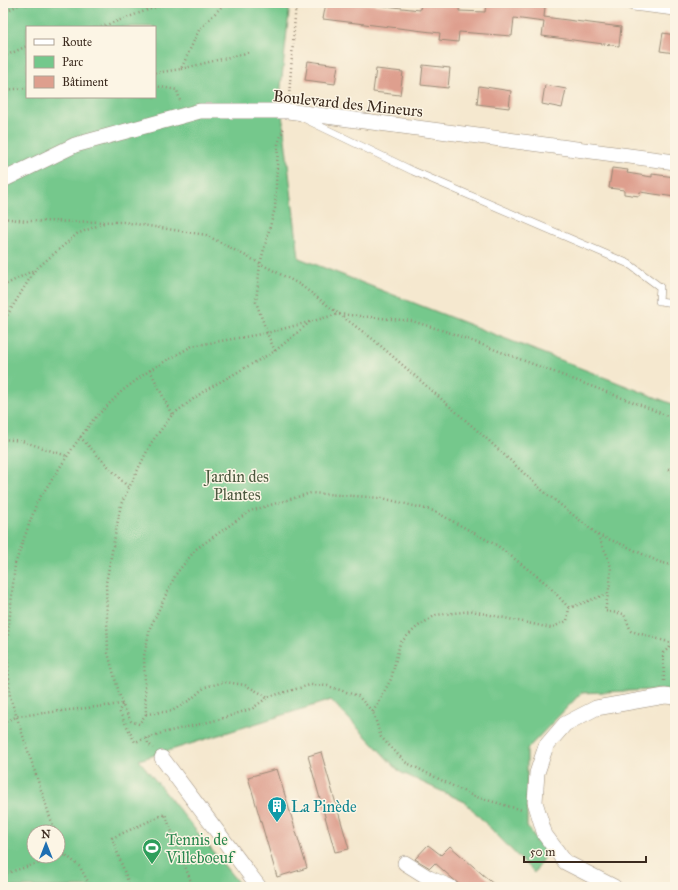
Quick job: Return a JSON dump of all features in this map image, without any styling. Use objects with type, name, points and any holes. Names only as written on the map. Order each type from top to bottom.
[{"type":"street","points":[[633,3],[675,8]]},
{"type":"street","name":"Boulevard des Mineurs","points":[[3,180],[75,145],[200,111],[288,111],[675,162]]},
{"type":"street","points":[[614,887],[565,862],[545,835],[535,802],[537,773],[546,746],[565,724],[596,708],[670,697]]},
{"type":"street","points":[[162,758],[258,887]]},
{"type":"street","points":[[405,863],[429,878],[450,887]]},
{"type":"lane","points":[[288,111],[413,171],[629,264],[660,287],[659,301],[675,303]]},
{"type":"path","points":[[3,13],[22,3]]},
{"type":"path","points":[[104,26],[167,3]]},
{"type":"path","points":[[182,69],[199,30],[225,3]]},
{"type":"path","points":[[275,351],[256,302],[260,264],[275,208],[278,144],[288,111],[296,3]]},
{"type":"path","points":[[3,57],[26,46]]},
{"type":"path","points":[[156,73],[182,69],[250,52]]},
{"type":"path","points":[[156,86],[177,90],[185,115]]},
{"type":"path","points":[[3,90],[26,88]]},
{"type":"path","points":[[3,218],[26,221],[123,222],[206,235],[299,284],[374,340],[487,439],[542,490],[597,534],[659,562],[675,566]]},
{"type":"path","points":[[3,286],[35,270],[77,234],[106,222]]},
{"type":"path","points":[[3,322],[35,270]]},
{"type":"path","points":[[52,824],[18,716],[10,697],[7,644],[15,564],[37,502],[80,437],[93,420],[122,391],[150,370],[192,346],[267,332],[339,314],[412,321],[451,333],[675,419]]},
{"type":"path","points":[[310,322],[275,351],[204,391],[172,415],[151,443],[121,504],[106,583],[108,654],[122,704],[131,721],[139,724],[146,714],[144,656],[150,628],[176,574],[196,549],[250,511],[311,493],[382,498],[434,510],[498,546],[547,584],[569,608]]},
{"type":"path","points":[[150,370],[172,415]]},
{"type":"path","points":[[80,437],[129,488]]},
{"type":"path","points":[[3,439],[22,441],[67,456]]},
{"type":"path","points":[[675,467],[668,469],[675,472]]},
{"type":"path","points":[[597,534],[611,567],[604,611],[624,614],[631,632],[675,644]]},
{"type":"path","points":[[569,608],[607,594]]},
{"type":"path","points":[[373,712],[391,679],[400,643],[417,627],[436,615],[472,610],[551,628],[567,621],[569,608]]},
{"type":"path","points":[[670,697],[663,654],[675,644]]},
{"type":"path","points":[[146,714],[172,711],[190,700],[205,687],[225,682],[245,685],[268,697]]},
{"type":"path","points":[[122,704],[119,711],[135,742],[162,733],[240,713],[253,708],[268,697],[310,685],[328,686],[358,696],[373,712],[381,737],[405,762],[474,796],[539,816]]},
{"type":"path","points":[[3,723],[18,716],[122,704]]},
{"type":"path","points":[[130,887],[112,838],[165,814],[193,887]]},
{"type":"path","points":[[66,855],[80,867],[91,887]]},
{"type":"path","points":[[3,874],[36,864]]},
{"type":"green space","name":"Jardin des Plantes","points":[[3,3],[290,3],[280,96],[299,258],[675,405],[675,689],[581,693],[527,749],[527,827],[547,852],[534,873],[465,802],[400,772],[331,700],[139,760],[240,885],[239,887],[3,887]]},
{"type":"building","points":[[326,3],[358,3],[420,10],[421,3],[460,3],[459,11],[485,12],[486,3],[506,3],[545,7],[544,17],[621,27],[619,46],[542,36],[544,22],[514,18],[512,36],[459,32],[458,42],[439,40],[440,33],[323,19]]},
{"type":"building","points":[[663,33],[675,35],[675,53],[660,51]]},
{"type":"building","points":[[308,61],[338,65],[335,84],[305,80]]},
{"type":"building","points":[[423,65],[450,68],[448,88],[421,85]]},
{"type":"building","points":[[376,69],[403,72],[400,95],[373,92]]},
{"type":"building","points":[[545,85],[566,89],[562,108],[542,104]]},
{"type":"building","points":[[479,86],[511,91],[509,108],[477,104]]},
{"type":"building","points":[[612,168],[628,170],[627,173],[652,177],[652,174],[675,177],[675,197],[640,192],[639,196],[624,194],[624,190],[609,188]]},
{"type":"building","points":[[321,752],[349,849],[335,852],[308,756]]},
{"type":"building","name":"La Pinède","points":[[277,769],[307,868],[277,877],[248,777]]},
{"type":"building","points":[[428,845],[441,855],[450,846],[497,887],[462,887],[435,863],[430,868],[415,859]]},
{"type":"place","name":"La Pinède","points":[[277,823]]},
{"type":"place","name":"Tennis de Villeboeuf","points":[[152,865]]}]
